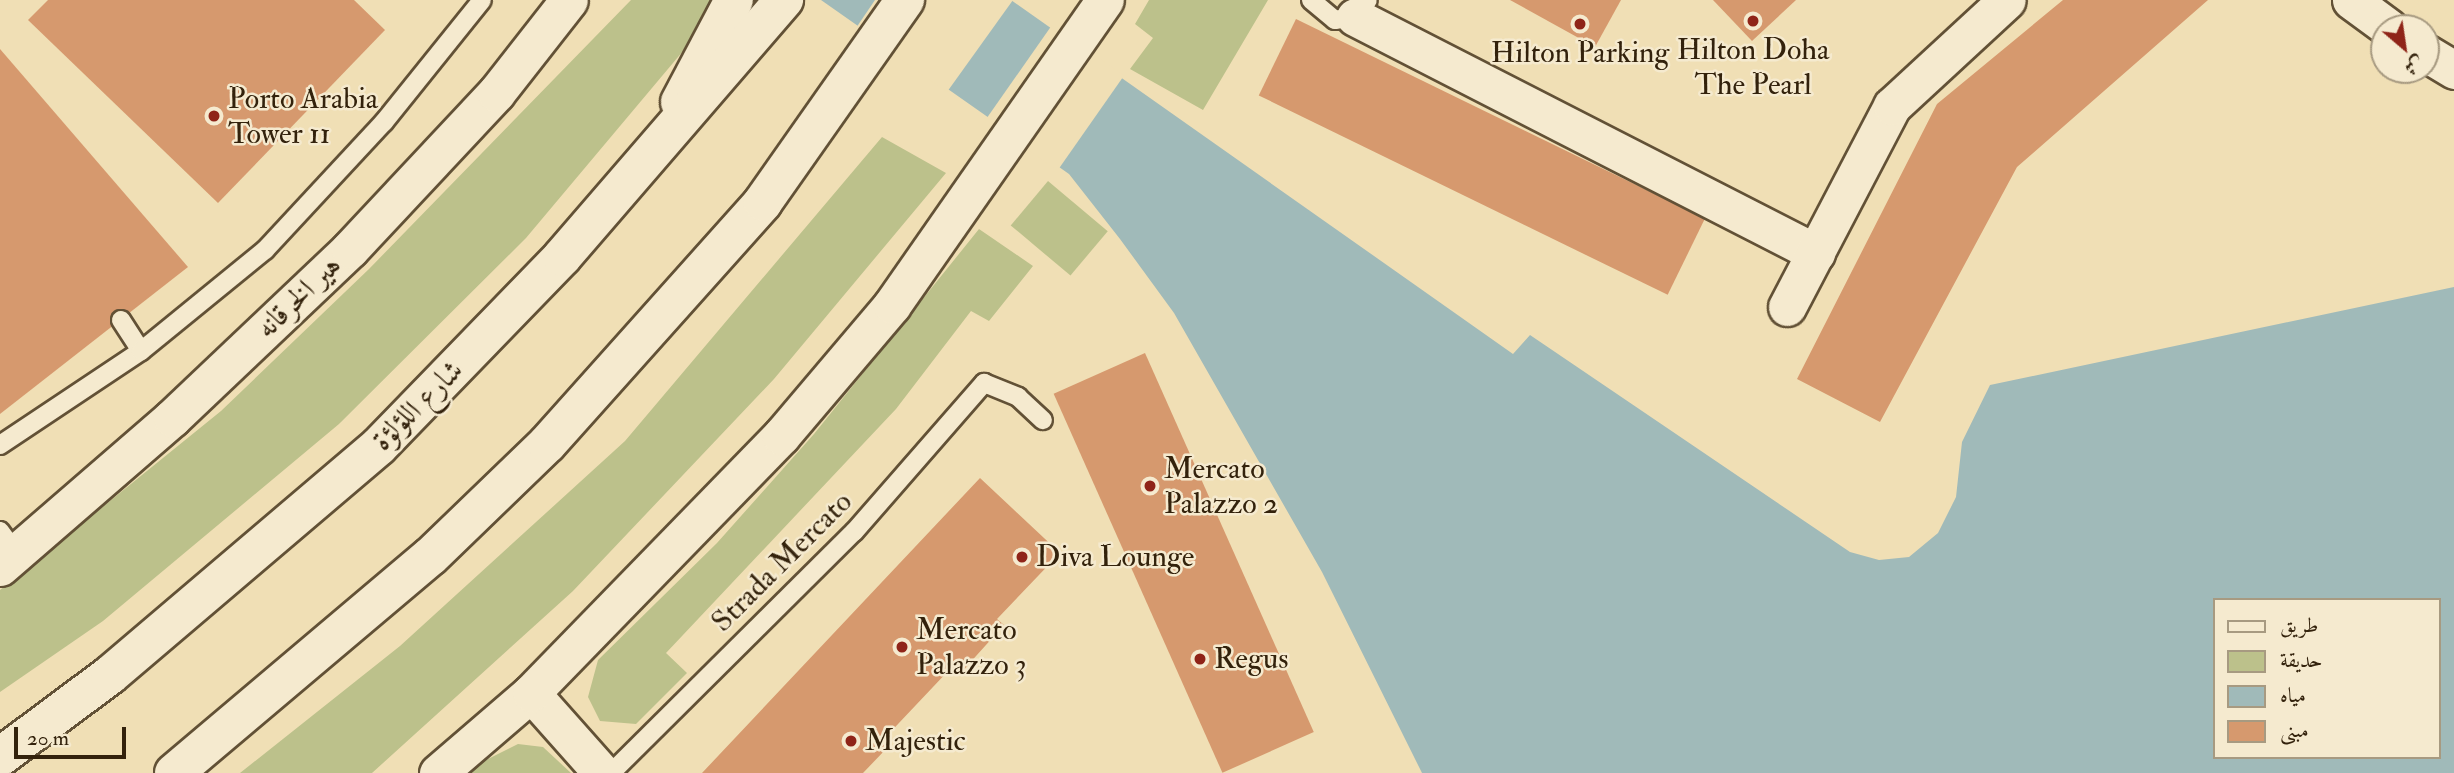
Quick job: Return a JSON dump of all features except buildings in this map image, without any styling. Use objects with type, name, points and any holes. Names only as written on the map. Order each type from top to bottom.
[{"type":"main road","points":[[651,157],[734,0]]},
{"type":"main road","points":[[174,773],[421,565],[547,444],[763,202],[905,0]]},
{"type":"main road","name":"شارع اللؤلؤة","points":[[0,757],[175,622],[379,446],[651,157],[783,2]]},
{"type":"street","name":"هير الخرقانه","points":[[6,551],[350,249],[496,93],[569,0]]},
{"type":"street","points":[[1787,307],[1892,106],[2007,0]]},
{"type":"street","points":[[2351,0],[2370,14]]},
{"type":"street","points":[[438,773],[531,693],[781,436],[892,305],[996,162],[1101,5]]},
{"type":"street","points":[[1362,8],[1816,253]]},
{"type":"street","points":[[531,693],[603,773]]},
{"type":"lane","points":[[0,445],[141,351],[265,250],[384,122],[482,0]]},
{"type":"lane","points":[[1311,0],[1326,17],[1362,8]]},
{"type":"lane","points":[[121,320],[141,351]]},
{"type":"lane","name":"Strada Mercato","points":[[611,773],[854,532],[984,383],[1017,397],[1043,420]]},
{"type":"green space","points":[[631,0],[712,0],[720,7],[526,238],[339,424],[103,621],[0,692],[0,590],[221,411],[369,269]]},
{"type":"green space","points":[[1149,0],[1268,0],[1203,110],[1130,69],[1153,38],[1135,24]]},
{"type":"green space","points":[[882,137],[946,173],[774,379],[573,591],[372,773],[240,773],[400,646],[625,441]]},
{"type":"green space","points":[[1048,181],[1108,231],[1070,276],[1011,225]]},
{"type":"green space","points":[[979,229],[1033,266],[989,321],[971,311],[896,409],[666,653],[687,673],[636,724],[600,721],[588,697],[598,660],[717,543],[814,434]]},
{"type":"green space","points":[[518,744],[543,747],[571,773],[460,773]]},
{"type":"water","points":[[821,0],[1011,0],[1513,354],[1530,335],[1850,552],[1879,560],[1909,557],[1938,533],[1956,497],[1962,442],[1990,385],[2454,287],[2454,773],[1422,773],[1322,572],[1174,313],[1069,174]]},
{"type":"pier","points":[[875,0],[1013,0],[947,92],[856,28]]},
{"type":"pier","points":[[1052,25],[1124,75],[1058,170],[985,120]]},
{"type":"place","name":"Hilton Doha The Pearl","points":[[1753,21]]},
{"type":"place","name":"Hilton Parking","points":[[1580,24]]},
{"type":"place","name":"Porto Arabia Tower 11","points":[[214,116]]},
{"type":"place","name":"Mercato Palazzo 2","points":[[1150,486]]},
{"type":"place","name":"Diva Lounge","points":[[1022,557]]},
{"type":"place","name":"Mercato Palazzo 3","points":[[902,647]]},
{"type":"place","name":"Regus","points":[[1200,659]]},
{"type":"place","name":"Majestic","points":[[851,741]]}]
